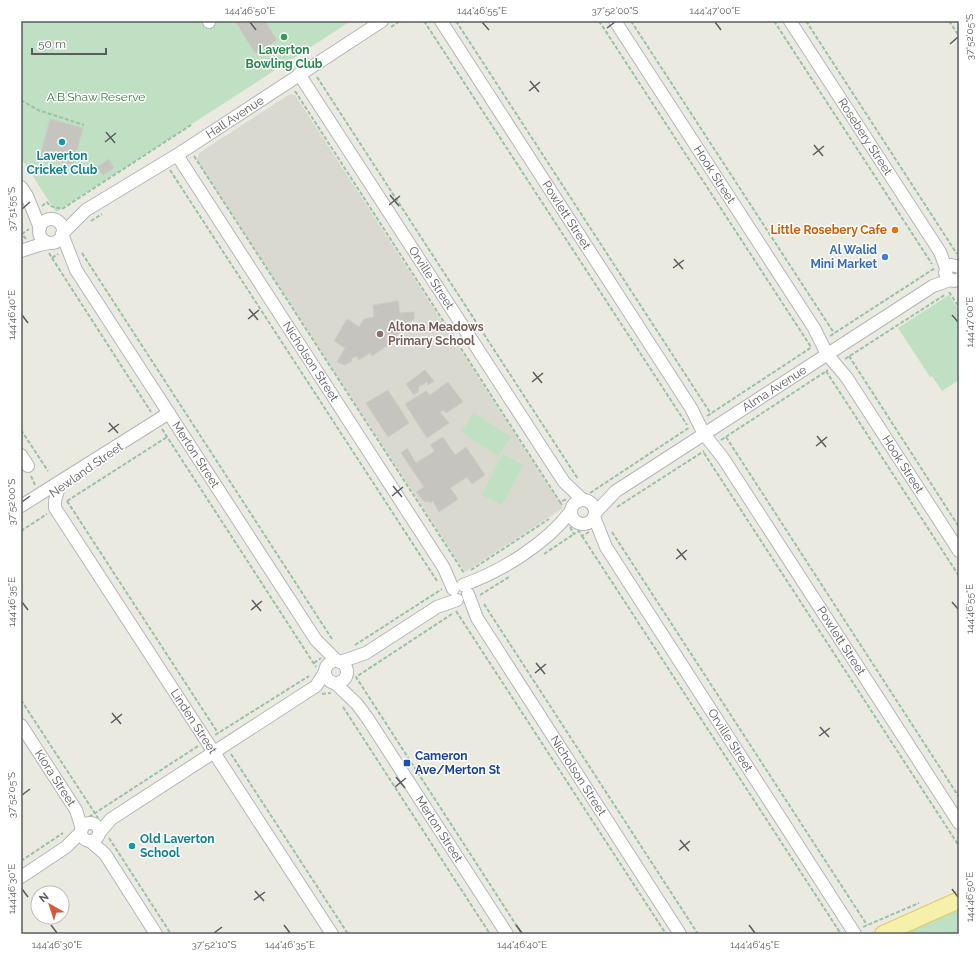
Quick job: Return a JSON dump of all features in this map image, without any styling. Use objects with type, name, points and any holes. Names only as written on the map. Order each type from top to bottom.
[{"type":"main road","points":[[883,934],[959,900]]},
{"type":"street","name":"Hall Avenue","points":[[62,234],[86,210],[177,155],[382,21]]},
{"type":"street","name":"Powlett Street","points":[[440,21],[959,823]]},
{"type":"street","name":"Hook Street","points":[[615,21],[959,551]]},
{"type":"street","name":"Rosebery Street","points":[[790,21],[952,270]]},
{"type":"street","name":"Orville Street","points":[[299,74],[564,482],[579,513],[606,547],[854,932]]},
{"type":"street","name":"Nicholson Street","points":[[177,155],[444,568],[459,588],[680,934]]},
{"type":"street","points":[[21,251],[39,244],[56,242],[62,234],[59,223],[52,220],[24,192]]},
{"type":"street","points":[[24,192],[41,238],[50,243]]},
{"type":"street","name":"Hall Avenue","points":[[52,220],[86,210]]},
{"type":"street","points":[[21,251],[45,221],[52,220]]},
{"type":"street","name":"Merton Street","points":[[62,234],[76,270]]},
{"type":"street","name":"Merton Street","points":[[50,243],[76,270],[328,659],[346,666],[347,675],[357,704],[507,934]]},
{"type":"street","name":"Alma Avenue","points":[[313,681],[334,686],[342,682],[366,653],[437,607],[459,588],[503,567],[579,513],[616,491],[932,286],[952,270]]},
{"type":"street","name":"Newland Street","points":[[21,514],[39,499],[169,413]]},
{"type":"street","name":"Newland Street","points":[[21,506],[58,490],[154,423]]},
{"type":"street","points":[[21,455],[28,466]]},
{"type":"street","points":[[56,508],[55,501],[58,490]]},
{"type":"street","points":[[39,499],[56,508]]},
{"type":"street","name":"Linden Street","points":[[56,508],[332,934]]},
{"type":"street","name":"Alma Avenue","points":[[328,659],[366,653]]},
{"type":"street","points":[[21,877],[66,847],[92,827],[226,745],[313,681],[331,662],[328,659]]},
{"type":"street","name":"Merton Street","points":[[321,671],[334,686],[357,704]]},
{"type":"street","name":"Kiora Street","points":[[21,725],[76,810],[92,827],[104,854],[156,934]]},
{"type":"path","points":[[424,21],[699,421]]},
{"type":"path","points":[[456,21],[699,421]]},
{"type":"path","points":[[599,21],[823,341]]},
{"type":"path","points":[[631,21],[823,341]]},
{"type":"path","points":[[774,21],[952,270]]},
{"type":"path","points":[[806,21],[952,270],[959,307]]},
{"type":"path","points":[[950,21],[959,36]]},
{"type":"path","points":[[316,76],[579,513],[840,934]]},
{"type":"path","points":[[294,90],[579,513],[605,521],[867,925]]},
{"type":"path","points":[[21,100],[38,110],[84,125]]},
{"type":"path","points":[[193,155],[459,588]]},
{"type":"path","points":[[170,170],[438,582]]},
{"type":"path","points":[[21,861],[92,827],[218,733],[313,681],[337,648],[80,251]]},
{"type":"path","points":[[52,258],[154,423],[167,436],[328,659]]},
{"type":"path","points":[[354,645],[459,588],[579,513],[588,494],[823,341],[952,270]]},
{"type":"path","points":[[615,508],[837,364],[952,270]]},
{"type":"path","points":[[837,364],[959,527]]},
{"type":"path","points":[[837,364],[959,576]]},
{"type":"path","points":[[21,430],[48,471]]},
{"type":"path","points":[[21,531],[167,436]]},
{"type":"path","points":[[714,444],[959,798]]},
{"type":"path","points":[[714,444],[959,846]]},
{"type":"path","points":[[28,466],[39,499]]},
{"type":"path","points":[[67,501],[348,934]]},
{"type":"path","points":[[483,603],[698,934]]},
{"type":"path","points":[[522,934],[356,676],[456,611],[666,934]]},
{"type":"path","points":[[313,681],[322,695],[334,686]]},
{"type":"path","points":[[21,700],[92,827],[171,934]]},
{"type":"path","points":[[341,703],[490,934]]},
{"type":"path","points":[[854,932],[924,901]]},
{"type":"shaded area","name":"Altona Meadows Primary School","points":[[290,94],[295,95],[563,508],[465,572],[197,160],[199,153]]},
{"type":"green space","name":"A.B.Shaw Reserve","points":[[21,21],[351,21],[56,212],[21,158]]},
{"type":"green space","points":[[949,295],[959,310],[959,380],[942,391],[932,376],[930,377],[898,328]]},
{"type":"green space","points":[[474,413],[511,437],[498,456],[461,432]]},
{"type":"green space","points":[[503,454],[523,465],[502,505],[482,495]]},
{"type":"green space","points":[[959,908],[959,933],[904,934]]},
{"type":"building","points":[[235,21],[265,21],[277,40],[255,53]]},
{"type":"building","name":"Laverton Cricket Club","points":[[50,119],[83,128],[73,165],[40,156]]},
{"type":"building","points":[[109,159],[114,168],[103,175],[97,167]]},
{"type":"building","points":[[398,301],[400,313],[414,312],[414,319],[401,326],[404,330],[392,338],[394,341],[372,356],[370,353],[359,360],[356,356],[351,359],[352,361],[345,365],[337,362],[345,348],[334,341],[347,319],[359,327],[364,319],[374,317],[373,305]]},
{"type":"building","points":[[425,370],[434,381],[428,385],[427,382],[418,387],[419,391],[414,395],[406,384]]},
{"type":"building","points":[[448,382],[463,402],[446,413],[444,410],[440,412],[449,423],[427,438],[405,404],[426,391],[430,395]]},
{"type":"building","points":[[388,390],[409,423],[388,437],[366,403]]},
{"type":"building","points":[[443,437],[455,455],[466,447],[485,475],[472,484],[467,477],[450,488],[458,499],[439,512],[433,501],[430,503],[428,501],[425,502],[416,492],[424,487],[401,453],[407,448],[416,463],[435,451],[430,445]]},
{"type":"place","name":"Laverton Bowling Club","points":[[284,37]]},
{"type":"place","name":"Laverton Cricket Club","points":[[62,142]]},
{"type":"place","name":"Little Rosebery Cafe","points":[[895,230]]},
{"type":"place","name":"Al Walid Mini Market","points":[[885,257]]},
{"type":"place","name":"Altona Meadows Primary School","points":[[380,334]]},
{"type":"place","name":"Cameron Ave/Merton St","points":[[407,763]]},
{"type":"place","name":"Old Laverton School","points":[[132,846]]}]
